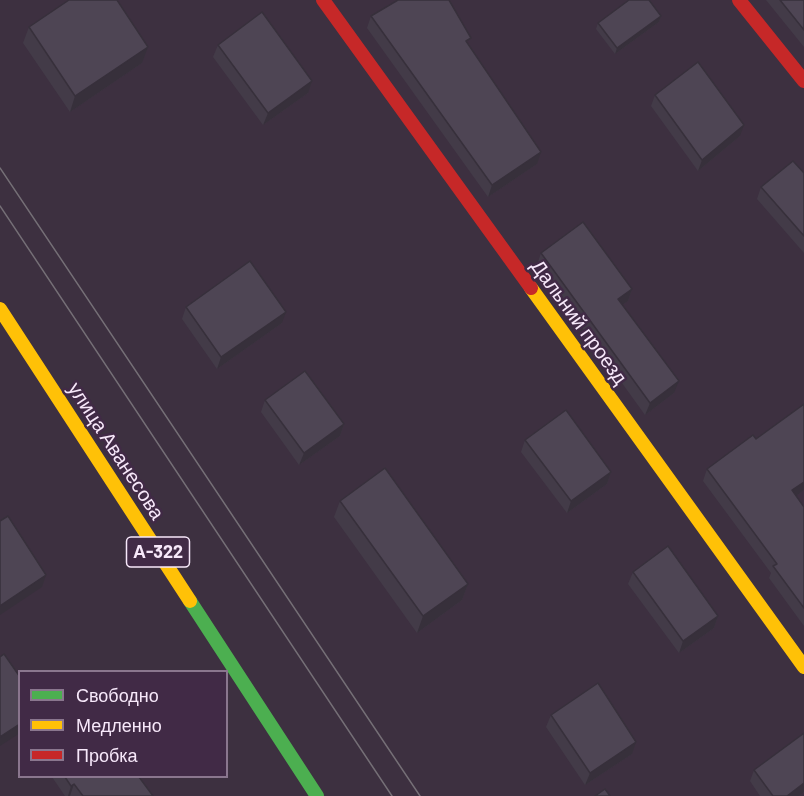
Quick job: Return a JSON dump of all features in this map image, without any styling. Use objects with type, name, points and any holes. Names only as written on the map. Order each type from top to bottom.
[{"type":"main road","name":"Дальний проезд","points":[[323,0],[804,667]]},
{"type":"main road","points":[[740,0],[804,81]]},
{"type":"main road","name":"улица Аванесова","points":[[0,309],[317,796]]},
{"type":"building","points":[[69,0],[117,0],[148,47],[75,96],[29,27]]},
{"type":"building","points":[[398,0],[449,0],[471,38],[466,41],[541,152],[492,185],[371,16]]},
{"type":"building","points":[[629,0],[649,0],[661,16],[617,48],[598,23]]},
{"type":"building","points":[[780,0],[804,0],[804,30]]},
{"type":"building","points":[[262,12],[312,81],[268,113],[218,45]]},
{"type":"building","points":[[698,62],[744,125],[702,160],[655,95]]},
{"type":"building","points":[[793,161],[804,173],[804,236],[761,187]]},
{"type":"building","points":[[583,222],[632,289],[618,299],[679,381],[650,403],[541,253]]},
{"type":"building","points":[[250,261],[286,312],[221,357],[186,307]]},
{"type":"building","points":[[305,371],[344,424],[304,453],[265,400]]},
{"type":"building","points":[[804,404],[804,482],[792,490],[804,507],[804,608],[773,566],[777,564],[707,469],[753,435],[756,439]]},
{"type":"building","points":[[566,410],[611,472],[571,501],[525,440]]},
{"type":"building","points":[[385,468],[468,584],[423,616],[340,501]]},
{"type":"building","points":[[8,516],[46,575],[0,606],[0,521]]},
{"type":"building","points":[[668,546],[718,616],[683,641],[633,572]]},
{"type":"building","points":[[4,654],[18,674],[18,725],[0,737],[0,657]]},
{"type":"building","points":[[598,683],[636,742],[590,773],[551,715]]},
{"type":"building","points":[[804,733],[804,783],[787,796],[773,796],[754,770]]},
{"type":"building","points":[[66,778],[140,778],[153,796],[83,796],[74,784],[71,786]]},
{"type":"building","points":[[605,789],[610,796],[595,796]]},
{"type":"tram line","points":[[0,168],[420,796]]},
{"type":"tram line","points":[[0,206],[392,796]]},
{"type":"traffic: fast","points":[[190,601],[317,796]]},
{"type":"traffic: slow","points":[[531,288],[804,667]]},
{"type":"traffic: slow","points":[[0,309],[190,601]]},
{"type":"traffic: jam","points":[[323,0],[531,288]]},
{"type":"traffic: jam","points":[[739,0],[804,81]]}]
